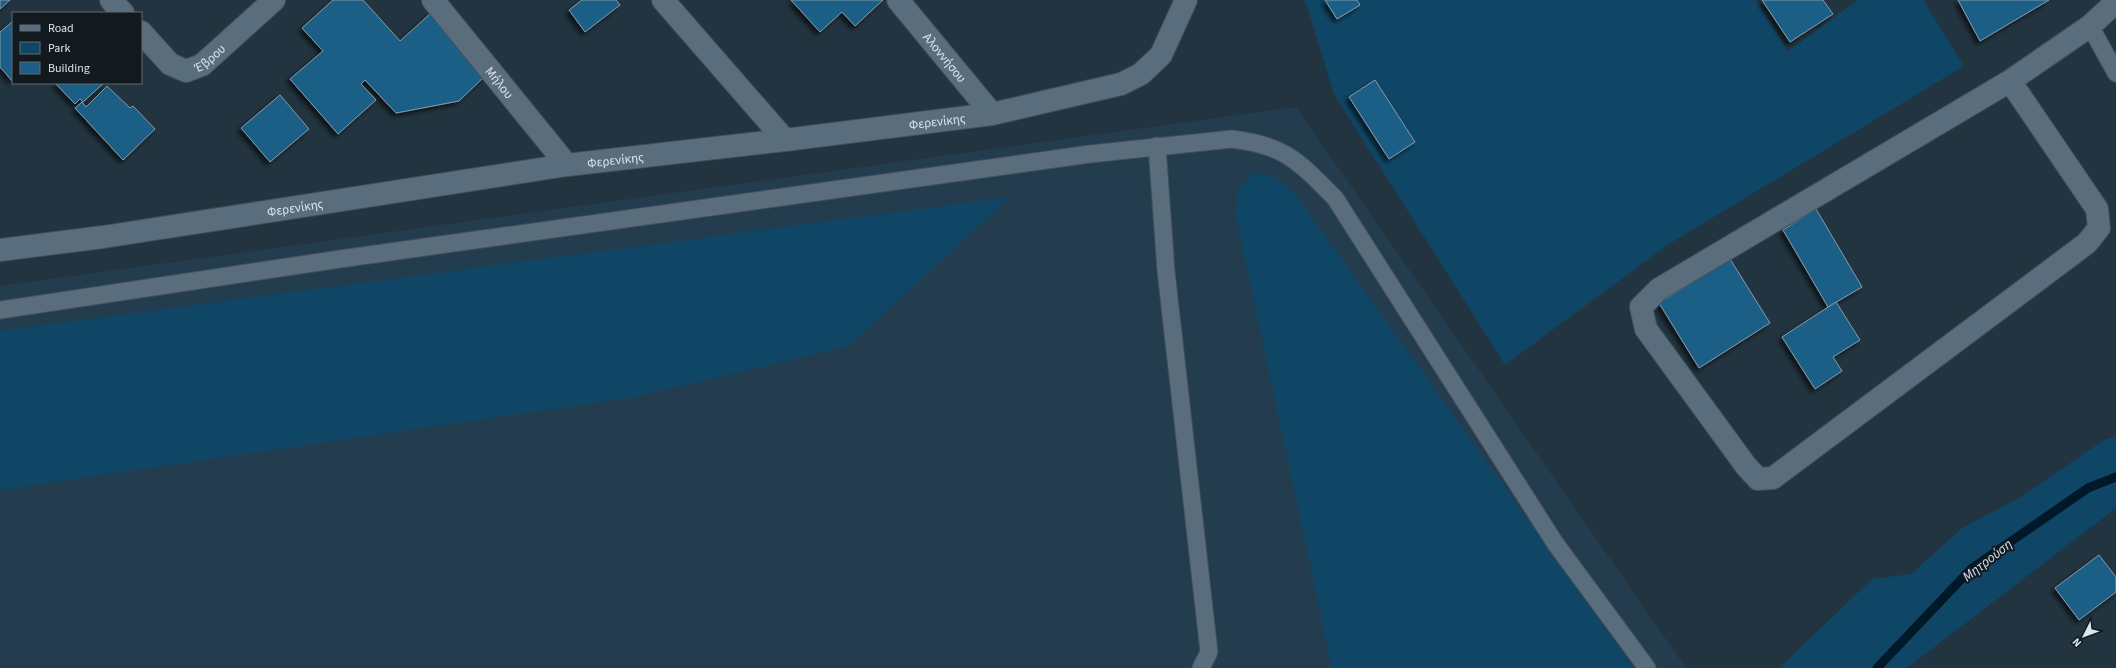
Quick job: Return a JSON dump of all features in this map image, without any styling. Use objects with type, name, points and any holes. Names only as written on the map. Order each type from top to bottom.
[{"type":"street","points":[[112,0],[123,12]]},
{"type":"street","name":"Έβρου","points":[[142,33],[170,64],[186,71],[202,65],[274,0]]},
{"type":"street","name":"Μήλου","points":[[433,0],[567,165]]},
{"type":"street","points":[[663,0],[785,140]]},
{"type":"street","name":"Αλοννήσου","points":[[898,0],[992,114]]},
{"type":"street","name":"Φερενίκης","points":[[0,250],[103,237],[567,165],[992,114],[1121,84],[1141,74],[1161,55],[1186,0]]},
{"type":"street","points":[[2010,81],[2097,209],[2099,228],[2087,243],[1773,478],[1758,479],[1746,466],[1646,329],[1641,307],[1658,289],[2010,81],[2090,26],[2116,2]]},
{"type":"lane","points":[[2090,26],[2116,73]]},
{"type":"lane","points":[[0,310],[379,254],[1090,154],[1232,139],[1256,142],[1280,151],[1300,163],[1335,198],[1551,536],[1647,668]]},
{"type":"lane","points":[[1158,146],[1166,271],[1209,652],[1201,668]]},
{"type":"shaded area","points":[[1296,107],[1686,668],[0,668],[0,286]]},
{"type":"green space","points":[[1305,0],[1756,0],[1788,51],[1858,0],[1923,0],[1964,66],[1669,244],[1505,365],[1334,94]]},
{"type":"green space","points":[[1255,173],[1272,175],[1293,191],[1634,668],[1332,668],[1236,217],[1238,191]]},
{"type":"green space","points":[[1010,197],[849,346],[635,397],[0,490],[0,331]]},
{"type":"green space","points":[[2116,436],[2116,508],[1907,668],[1779,668],[1872,579],[1911,574],[1962,528],[2019,498],[2104,440]]},
{"type":"building","points":[[0,0],[10,0],[0,9]]},
{"type":"building","points":[[333,0],[363,0],[400,41],[430,14],[485,76],[459,101],[396,113],[365,80],[361,84],[376,100],[338,134],[290,79],[323,51],[302,28]]},
{"type":"building","points":[[582,0],[616,0],[620,5],[585,32],[569,10]]},
{"type":"building","points":[[791,0],[883,0],[855,26],[842,12],[820,32]]},
{"type":"building","points":[[1325,0],[1357,0],[1360,5],[1337,19]]},
{"type":"building","points":[[1762,0],[1823,0],[1833,14],[1790,42]]},
{"type":"building","points":[[1958,0],[2049,0],[1980,41]]},
{"type":"building","points":[[12,22],[12,81],[0,67],[0,32]]},
{"type":"building","points":[[1375,80],[1415,142],[1389,159],[1349,97]]},
{"type":"building","points":[[56,84],[103,84],[83,102],[80,99],[75,104]]},
{"type":"building","points":[[107,86],[130,108],[133,106],[155,129],[123,160],[75,108],[82,102],[86,107]]},
{"type":"building","points":[[280,95],[309,129],[270,162],[241,128]]},
{"type":"building","points":[[1816,209],[1862,287],[1828,307],[1783,230]]},
{"type":"building","points":[[1730,259],[1770,323],[1699,368],[1659,303]]},
{"type":"building","points":[[1836,302],[1860,340],[1833,357],[1842,371],[1815,389],[1782,337]]},
{"type":"building","points":[[2099,555],[2116,577],[2116,592],[2079,620],[2055,588]]},
{"type":"waterway","name":"Μητρούση","points":[[1877,668],[1971,569],[2088,488],[2116,477]]}]
